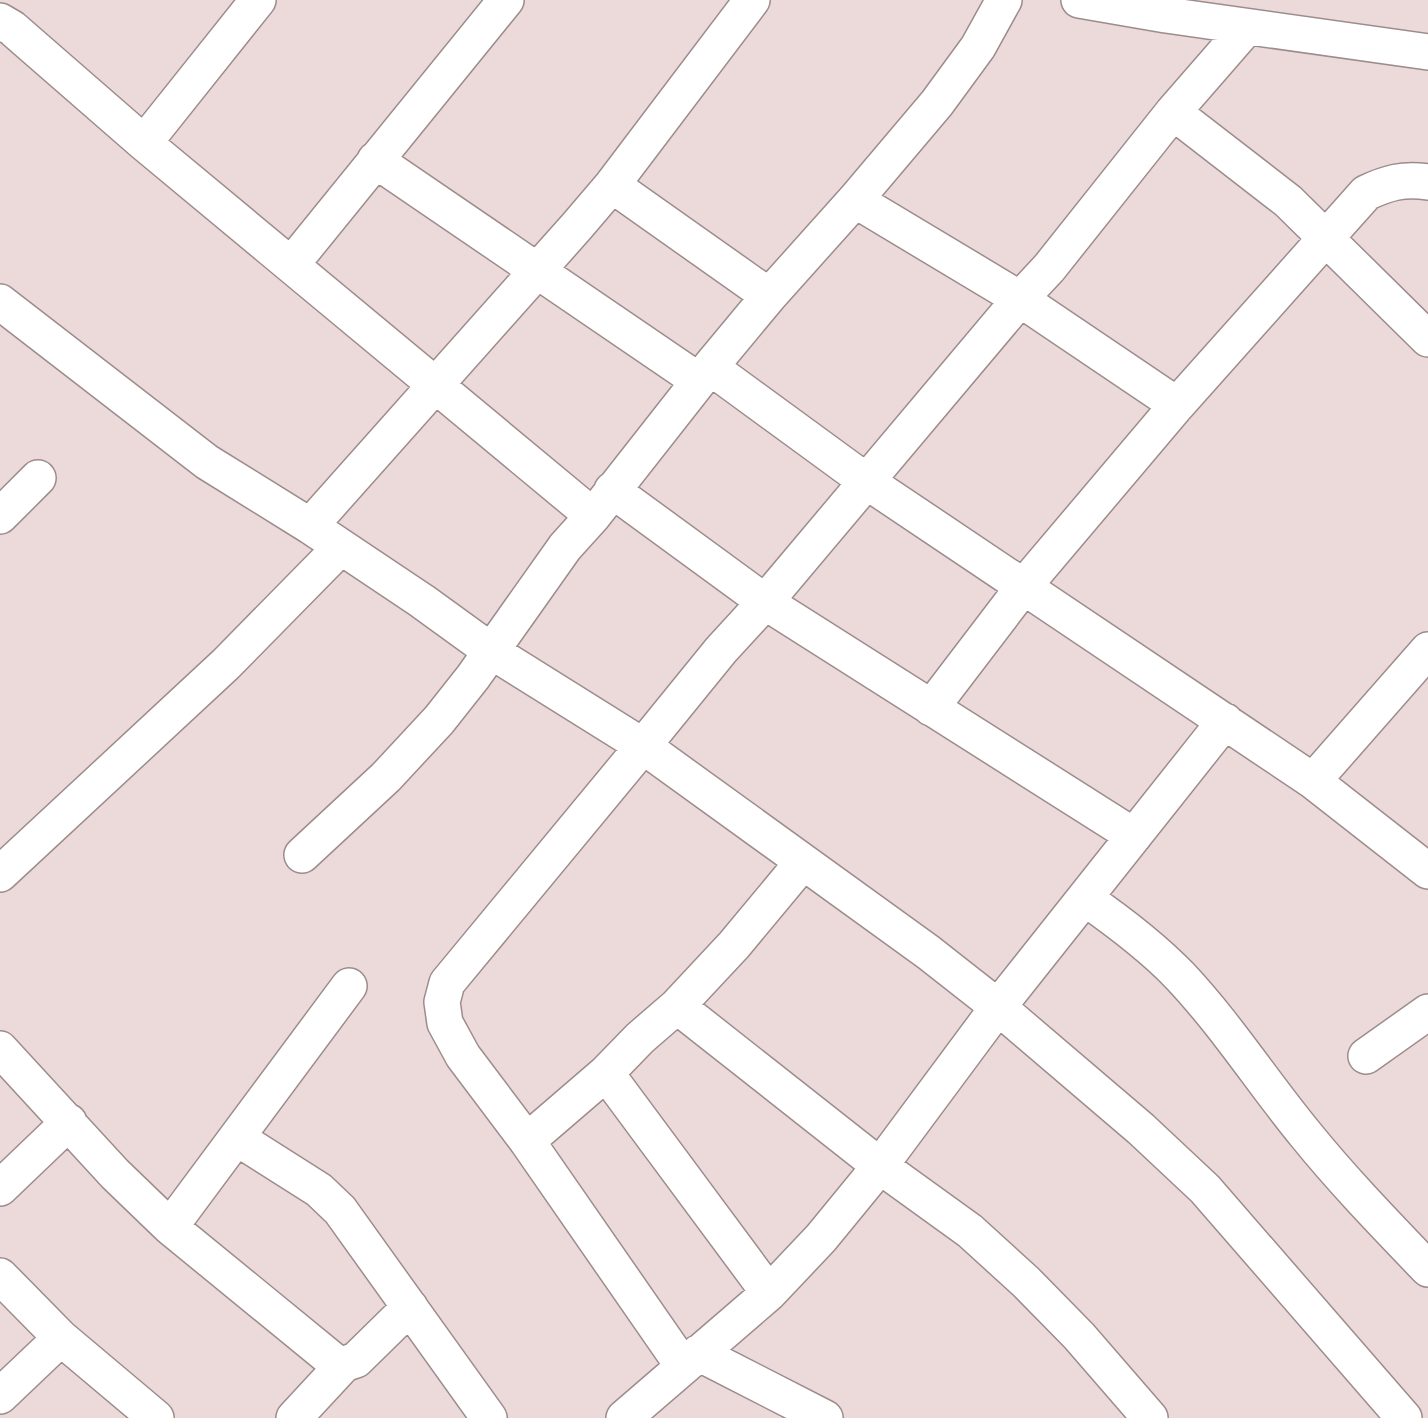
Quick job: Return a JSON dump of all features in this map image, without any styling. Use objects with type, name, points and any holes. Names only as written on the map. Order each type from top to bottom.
[{"type":"street","points":[[144,144],[258,0]]},
{"type":"street","points":[[291,265],[506,0]]},
{"type":"street","points":[[310,526],[538,272],[612,185],[752,0]]},
{"type":"street","points":[[302,855],[395,768],[439,720],[473,677],[565,547],[769,296],[937,103],[978,47],[1004,0]]},
{"type":"street","points":[[1079,0],[1428,52]]},
{"type":"street","points":[[0,21],[434,385],[603,503],[1134,835]]},
{"type":"street","points":[[825,1418],[690,1360],[463,1056],[445,1023],[442,1003],[447,983],[721,650],[765,602],[1049,268],[1173,112],[1248,27]]},
{"type":"street","points":[[1173,112],[1287,201],[1428,339]]},
{"type":"street","points":[[375,160],[538,272],[705,374],[1225,721],[1313,781],[1428,872]]},
{"type":"street","points":[[931,708],[1024,586],[1177,405],[1366,194],[1388,182],[1415,179],[1428,182]]},
{"type":"street","points":[[612,185],[769,296]]},
{"type":"street","points":[[855,200],[1020,299],[1177,405]]},
{"type":"street","points":[[0,302],[207,462],[310,526],[491,651],[643,746],[928,952],[998,1007],[1140,1129],[1205,1189],[1404,1418]]},
{"type":"street","points":[[0,516],[38,478]]},
{"type":"street","points":[[1,869],[226,664],[341,547]]},
{"type":"street","points":[[1313,781],[1428,650]]},
{"type":"street","points":[[624,1418],[769,1293],[821,1238],[880,1166],[998,1007],[1225,721]]},
{"type":"street","points":[[527,1141],[606,1073],[640,1038],[677,1006],[734,945],[803,862]]},
{"type":"street","points":[[1086,899],[1117,921],[1179,975],[1214,1015],[1304,1133],[1353,1191],[1428,1269]]},
{"type":"street","points":[[170,1227],[349,986]]},
{"type":"street","points":[[677,1006],[880,1166],[970,1231],[1026,1282],[1079,1336],[1150,1418]]},
{"type":"street","points":[[1366,1056],[1428,1012]]},
{"type":"street","points":[[0,1049],[115,1174],[170,1227],[335,1362],[344,1364]]},
{"type":"street","points":[[606,1073],[769,1293]]},
{"type":"street","points":[[0,1188],[69,1122]]},
{"type":"street","points":[[237,1138],[318,1190],[340,1210],[410,1307],[480,1414]]},
{"type":"street","points":[[0,1276],[61,1338],[156,1418]]},
{"type":"street","points":[[294,1418],[344,1364],[356,1360],[410,1307]]},
{"type":"street","points":[[0,1396],[61,1338]]}]
